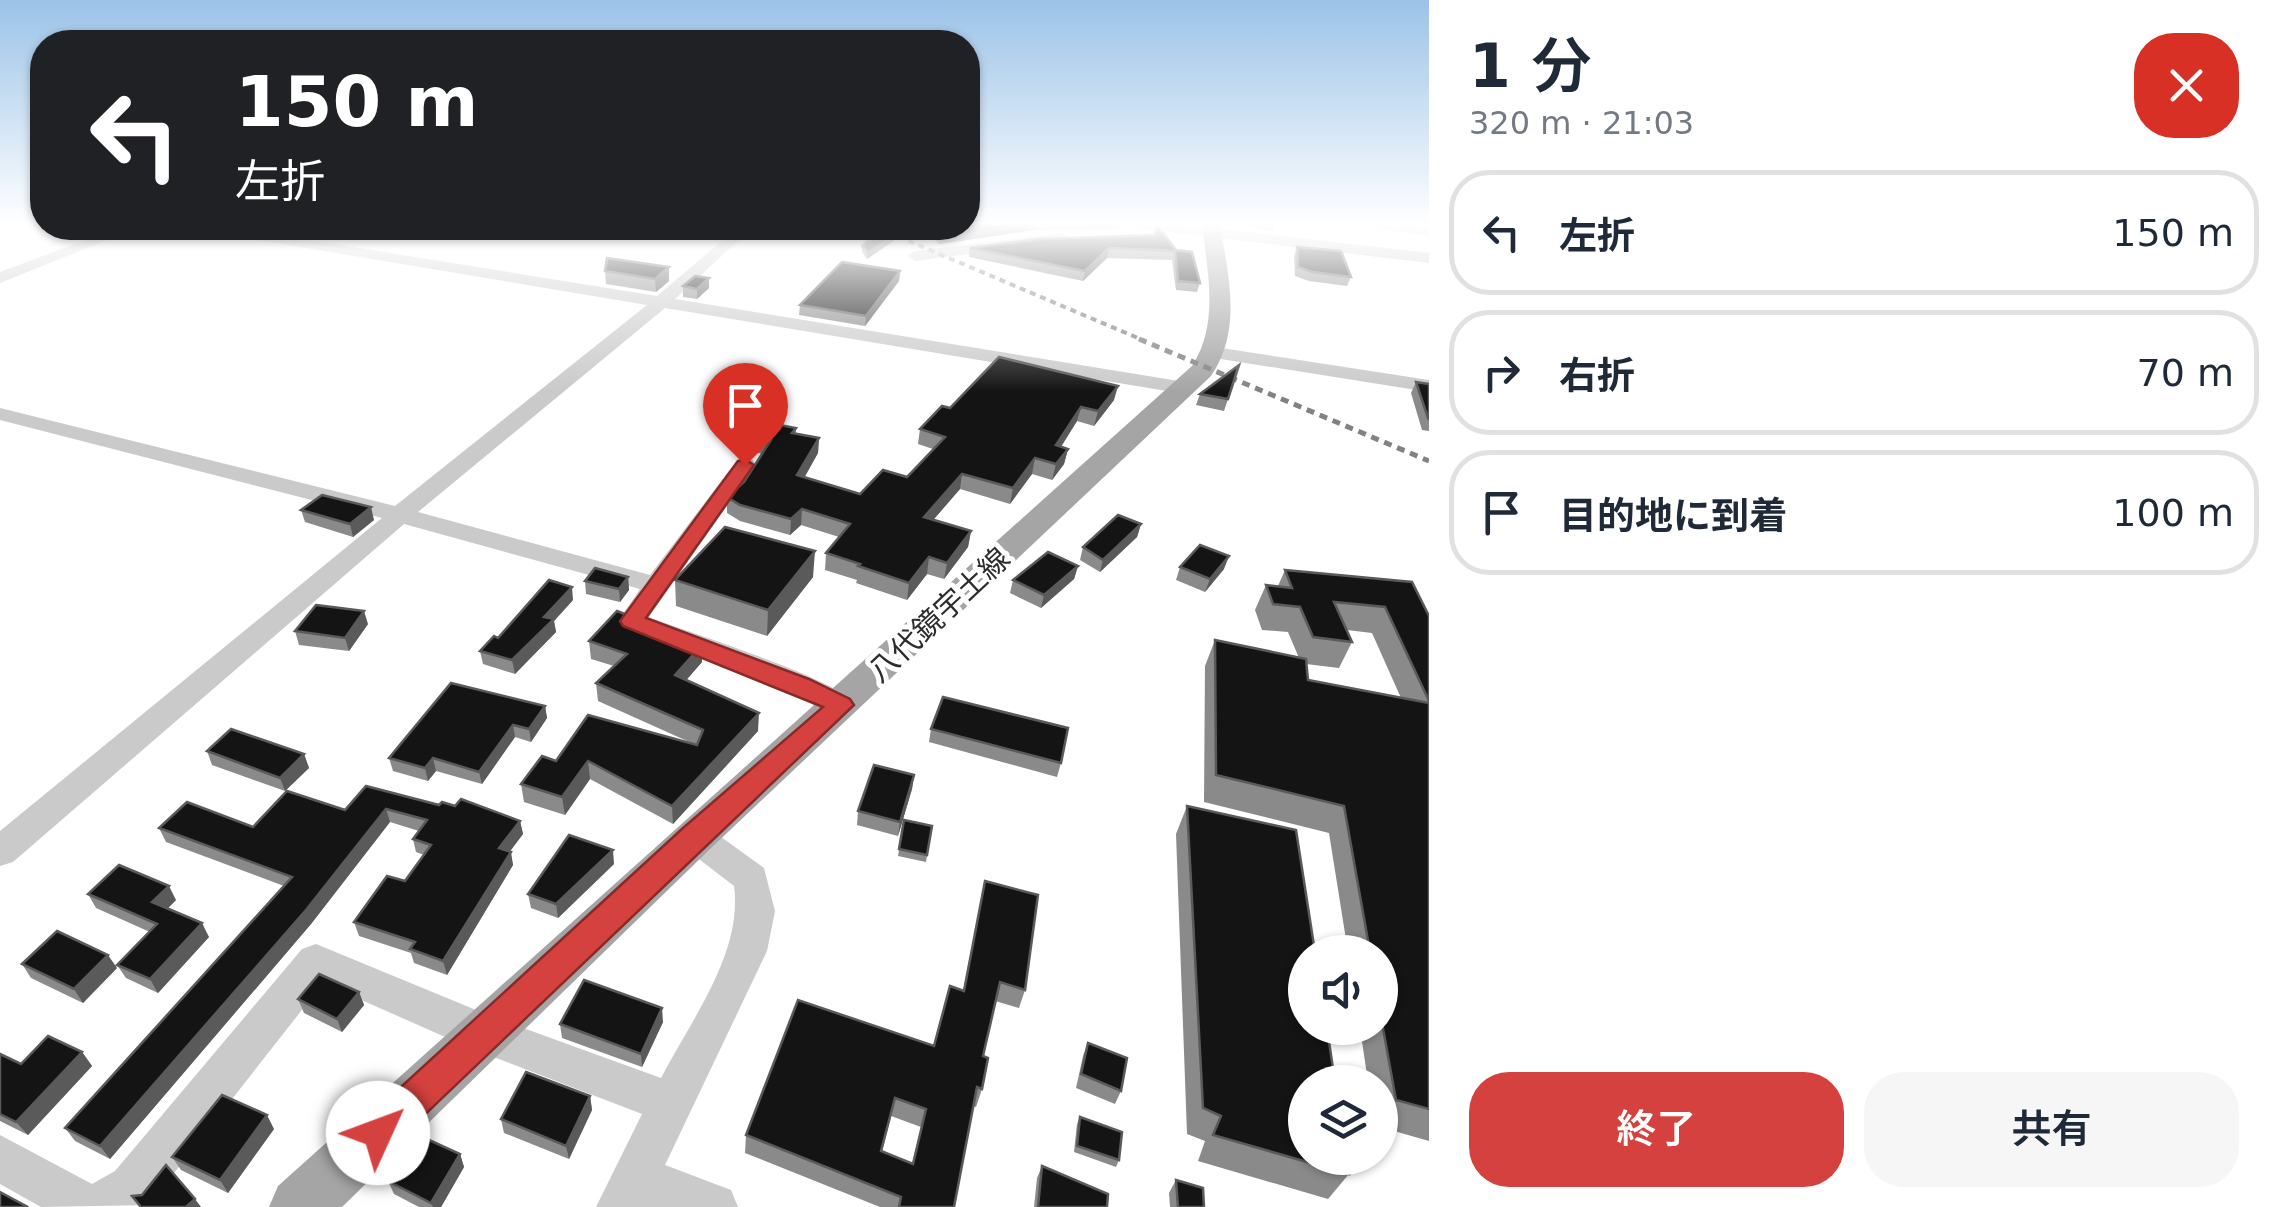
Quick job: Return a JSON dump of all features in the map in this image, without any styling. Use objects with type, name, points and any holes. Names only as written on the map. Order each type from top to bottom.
[{"type":"main road","points":[[1216,353],[1217,279]]},
{"type":"main road","name":"八代鏡宇土線","points":[[298,1207],[694,836],[1185,388],[1216,353]]},
{"type":"street","points":[[524,279],[1185,388]]},
{"type":"street","points":[[0,852],[400,514],[687,279]]},
{"type":"street","points":[[1216,353],[1429,386]]},
{"type":"street","points":[[0,414],[400,514],[656,586]]},
{"type":"street","points":[[745,465],[632,621],[800,685],[841,705]]},
{"type":"street","points":[[694,836],[751,879],[756,911],[746,952],[627,1192],[714,1207]]},
{"type":"street","points":[[97,1207],[132,1188],[316,961],[485,1034],[670,1103]]},
{"type":"street","points":[[0,1158],[87,1207]]},
{"type":"building","points":[[691,279],[708,279],[697,289],[683,286]]},
{"type":"building","points":[[825,279],[894,279],[866,316],[800,305]]},
{"type":"building","points":[[999,357],[1118,386],[1098,411],[1081,407],[1056,445],[1068,449],[1056,464],[1035,458],[1013,488],[962,474],[924,517],[971,531],[947,563],[929,557],[909,583],[826,553],[850,524],[802,509],[791,519],[740,505],[727,497],[744,482],[771,440],[753,436],[764,422],[796,428],[792,433],[819,438],[797,475],[860,494],[883,470],[907,477],[945,437],[920,429],[942,406],[950,408]]},
{"type":"building","points":[[1239,365],[1228,399],[1200,394]]},
{"type":"building","points":[[1416,382],[1429,384],[1429,419],[1428,418]]},
{"type":"building","points":[[322,495],[371,507],[350,524],[301,510]]},
{"type":"building","points":[[1118,515],[1141,524],[1103,560],[1083,547]]},
{"type":"building","points":[[725,527],[815,551],[768,610],[675,580]]},
{"type":"building","points":[[1200,545],[1229,556],[1210,579],[1180,567]]},
{"type":"building","points":[[1048,552],[1078,566],[1044,595],[1013,580]]},
{"type":"building","points":[[595,568],[628,577],[619,589],[585,581]]},
{"type":"building","points":[[1285,570],[1412,582],[1429,616],[1429,701],[1385,607],[1334,602],[1352,642],[1313,637],[1300,607],[1273,604],[1266,585],[1292,588]]},
{"type":"building","points":[[549,580],[572,587],[544,617],[554,619],[512,660],[480,651],[494,636],[498,638]]},
{"type":"building","points":[[316,605],[364,611],[345,638],[295,631]]},
{"type":"building","points":[[617,611],[702,645],[675,675],[759,713],[672,806],[588,761],[562,797],[521,784],[542,756],[556,761],[588,715],[697,745],[703,730],[596,683],[627,654],[589,641]]},
{"type":"building","points":[[1215,640],[1306,659],[1308,680],[1429,703],[1429,1109],[1398,1101],[1398,1065],[1390,1065],[1386,1045],[1398,1045],[1398,935],[1367,935],[1344,806],[1216,775]]},
{"type":"building","points":[[451,683],[545,706],[529,729],[513,725],[479,772],[433,758],[425,768],[389,758]]},
{"type":"building","points":[[943,697],[1068,728],[1061,763],[931,729]]},
{"type":"building","points":[[231,729],[304,754],[280,778],[207,751]]},
{"type":"building","points":[[874,765],[914,775],[900,822],[858,811]]},
{"type":"building","points":[[366,786],[439,805],[442,802],[455,806],[461,799],[520,821],[499,848],[511,852],[443,961],[410,949],[415,942],[354,922],[387,876],[405,881],[431,845],[413,839],[427,820],[386,809],[306,910],[100,1146],[65,1128],[292,877],[159,828],[187,802],[253,827],[287,791],[345,810]]},
{"type":"building","points":[[1187,806],[1296,830],[1312,935],[1288,935],[1288,1045],[1330,1045],[1332,1065],[1288,1065],[1288,1157],[1213,1135],[1221,1116],[1203,1108]]},
{"type":"building","points":[[904,820],[932,826],[927,855],[899,849]]},
{"type":"building","points":[[569,835],[613,850],[556,904],[528,894]]},
{"type":"building","points":[[119,865],[169,886],[152,902],[202,923],[150,979],[117,965],[157,924],[88,894]]},
{"type":"building","points":[[985,881],[1038,895],[1025,990],[1000,982],[983,1056],[988,1058],[982,1089],[977,1087],[954,1207],[899,1207],[901,1197],[746,1135],[798,1000],[934,1046],[950,986],[964,991]],"holes":[[[895,1098],[926,1109],[913,1164],[881,1151]]]},
{"type":"building","points":[[57,931],[108,955],[74,989],[22,964]]},
{"type":"building","points":[[319,974],[359,992],[337,1019],[298,999]]},
{"type":"building","points":[[584,980],[662,1008],[641,1054],[560,1024]]},
{"type":"building","points":[[48,1036],[82,1052],[16,1122],[0,1114],[0,1054],[21,1064]]},
{"type":"building","points":[[1088,1043],[1127,1058],[1121,1091],[1081,1074]]},
{"type":"building","points":[[526,1072],[590,1096],[566,1146],[501,1119]]},
{"type":"building","points":[[222,1095],[267,1115],[220,1180],[172,1157]]},
{"type":"building","points":[[1080,1117],[1122,1132],[1119,1160],[1077,1146]]},
{"type":"building","points":[[418,1135],[460,1154],[431,1203],[388,1181]]},
{"type":"building","points":[[166,1165],[195,1199],[186,1207],[141,1207],[132,1196],[142,1195]]},
{"type":"building","points":[[1042,1166],[1108,1194],[1107,1207],[1038,1207]]},
{"type":"building","points":[[1176,1180],[1203,1188],[1204,1207],[1178,1207]]},
{"type":"building","points":[[0,1192],[28,1207],[0,1207]]},
{"type":"railway","points":[[999,279],[1145,341]]},
{"type":"railway","points":[[1139,339],[1429,461]]},
{"type":"route","points":[[378,1133],[694,836],[841,705],[800,685],[632,621],[745,465]]}]
